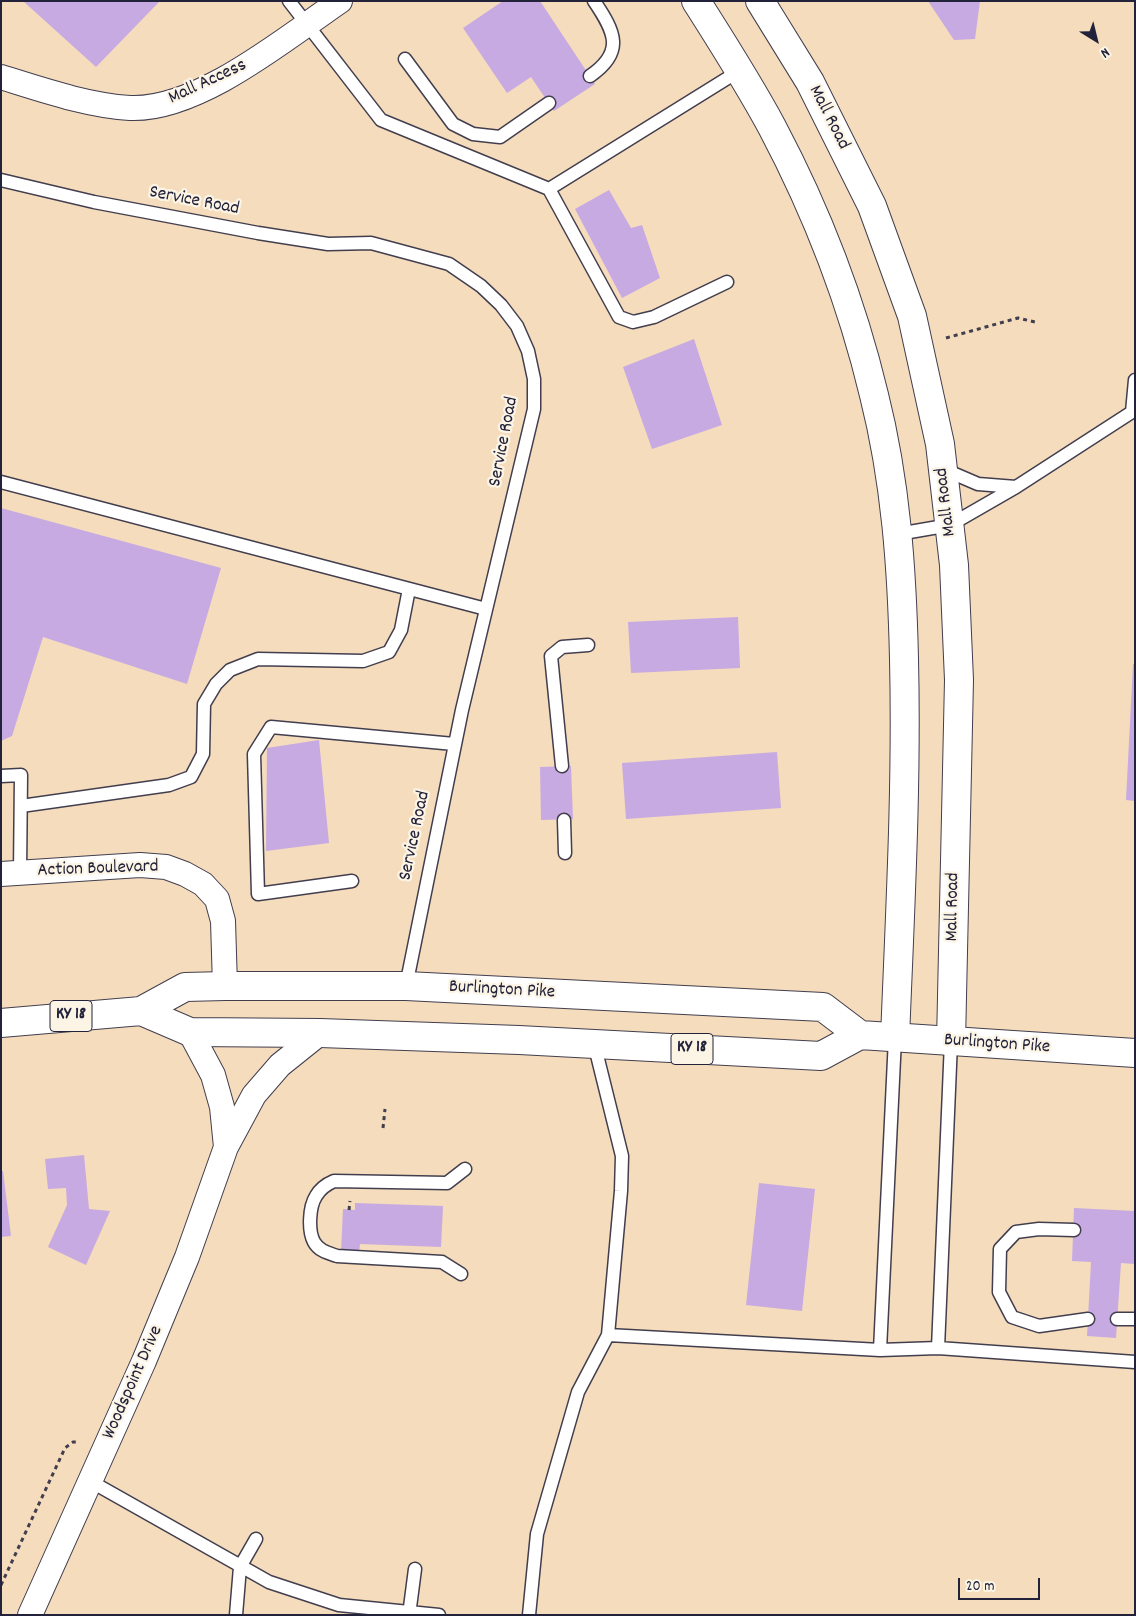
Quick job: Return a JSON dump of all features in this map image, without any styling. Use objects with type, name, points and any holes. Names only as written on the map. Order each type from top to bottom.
[{"type":"main road","points":[[696,1],[772,127],[815,220],[846,300],[875,396],[896,511],[906,741],[895,1038]]},
{"type":"main road","name":"Mall Road","points":[[760,1],[810,82],[872,206],[912,316],[940,444],[954,565],[959,680],[951,1042]]},
{"type":"main road","name":"Burlington Pike","points":[[1,1023],[141,1011],[185,987],[406,986],[823,1007],[860,1035],[1135,1053]]},
{"type":"main road","name":"Burlington Pike","points":[[141,1011],[190,1032],[320,1033],[594,1044],[821,1056],[860,1035]]},
{"type":"street","name":"Mall Access","points":[[1,77],[82,101],[130,108],[150,107],[190,95],[250,64],[340,1]]},
{"type":"street","name":"Action Boulevard","points":[[11,873],[140,865],[166,867],[185,874],[203,884],[217,899],[223,921],[225,986]]},
{"type":"street","name":"Woodspoint Drive","points":[[190,1032],[213,1075],[222,1107],[226,1147]]},
{"type":"street","name":"Woodspoint Drive","points":[[30,1615],[144,1362],[187,1258],[226,1147],[254,1095],[280,1065],[320,1033]]},
{"type":"lane","points":[[289,1],[381,120],[549,189],[619,317],[633,322],[654,317],[727,282]]},
{"type":"lane","points":[[590,76],[604,67],[613,50],[610,25],[594,1]]},
{"type":"lane","points":[[406,59],[453,124],[473,134],[500,137],[549,103]]},
{"type":"lane","points":[[549,189],[739,71]]},
{"type":"lane","name":"Service Road","points":[[1,180],[94,202],[258,233],[328,244],[371,243],[449,264],[481,286],[501,305],[517,326],[528,351],[534,379],[534,409],[454,744],[406,986]]},
{"type":"lane","points":[[898,534],[950,525],[1016,487],[1132,412],[1135,380]]},
{"type":"lane","points":[[943,469],[978,484],[1016,487]]},
{"type":"lane","points":[[1,482],[486,609]]},
{"type":"lane","points":[[21,806],[169,785],[191,777],[203,754],[204,704],[216,684],[230,670],[258,659],[363,661],[389,652],[402,630],[408,589]]},
{"type":"lane","points":[[562,766],[551,656],[562,647],[588,645]]},
{"type":"lane","points":[[352,881],[258,894],[254,754],[271,727],[454,744]]},
{"type":"lane","points":[[1,776],[21,774],[21,806],[11,873]]},
{"type":"lane","points":[[564,820],[565,852]]},
{"type":"lane","points":[[880,1350],[895,1038]]},
{"type":"lane","points":[[938,1348],[951,1042]]},
{"type":"lane","points":[[529,1615],[537,1534],[578,1392],[608,1335],[621,1191],[622,1156],[594,1044]]},
{"type":"lane","points":[[461,1274],[442,1262],[337,1256],[324,1252],[314,1242],[310,1226],[315,1196],[325,1186],[334,1181],[447,1183],[464,1169]]},
{"type":"lane","points":[[1074,1230],[1039,1229],[1016,1232],[1000,1249],[999,1292],[1012,1317],[1039,1326],[1088,1319]]},
{"type":"lane","points":[[1117,1319],[1135,1319]]},
{"type":"lane","points":[[608,1335],[880,1350],[938,1348],[1135,1362]]},
{"type":"lane","points":[[90,1481],[269,1582],[339,1605],[439,1615]]},
{"type":"lane","points":[[236,1615],[240,1567],[256,1539]]},
{"type":"lane","points":[[409,1613],[415,1569]]},
{"type":"path","points":[[944,338],[1018,318],[1034,322]]},
{"type":"path","points":[[383,1128],[385,1109]]},
{"type":"path","points":[[1,1585],[65,1448],[73,1442],[86,1441]]},
{"type":"building","points":[[23,1],[160,1],[96,67]]},
{"type":"building","points":[[503,1],[540,1],[595,84],[554,111],[531,77],[507,93],[463,28]]},
{"type":"building","points":[[928,1],[980,1],[975,39],[954,40]]},
{"type":"building","points":[[609,190],[631,228],[642,225],[660,278],[622,298],[575,209]]},
{"type":"building","points":[[694,339],[722,425],[652,449],[623,367]]},
{"type":"building","points":[[1,508],[221,568],[187,684],[43,637],[12,736],[1,741]]},
{"type":"building","points":[[738,617],[740,668],[631,673],[628,622]]},
{"type":"building","points":[[1133,664],[1135,664],[1135,801],[1126,800]]},
{"type":"building","points":[[319,740],[329,843],[266,851],[267,748]]},
{"type":"building","points":[[777,752],[781,808],[626,819],[622,763]]},
{"type":"building","points":[[571,766],[573,819],[541,820],[540,767]]},
{"type":"building","points":[[84,1155],[89,1209],[110,1211],[86,1265],[48,1247],[67,1205],[66,1188],[48,1189],[45,1159]]},
{"type":"building","points":[[1,1171],[3,1171],[11,1236],[1,1237]]},
{"type":"building","points":[[759,1183],[815,1189],[802,1311],[746,1305]]},
{"type":"building","points":[[355,1203],[443,1206],[441,1247],[360,1244],[359,1253],[341,1252],[343,1209],[355,1210]]},
{"type":"building","points":[[1074,1208],[1135,1211],[1135,1264],[1121,1263],[1116,1338],[1087,1336],[1091,1262],[1072,1261]]}]
